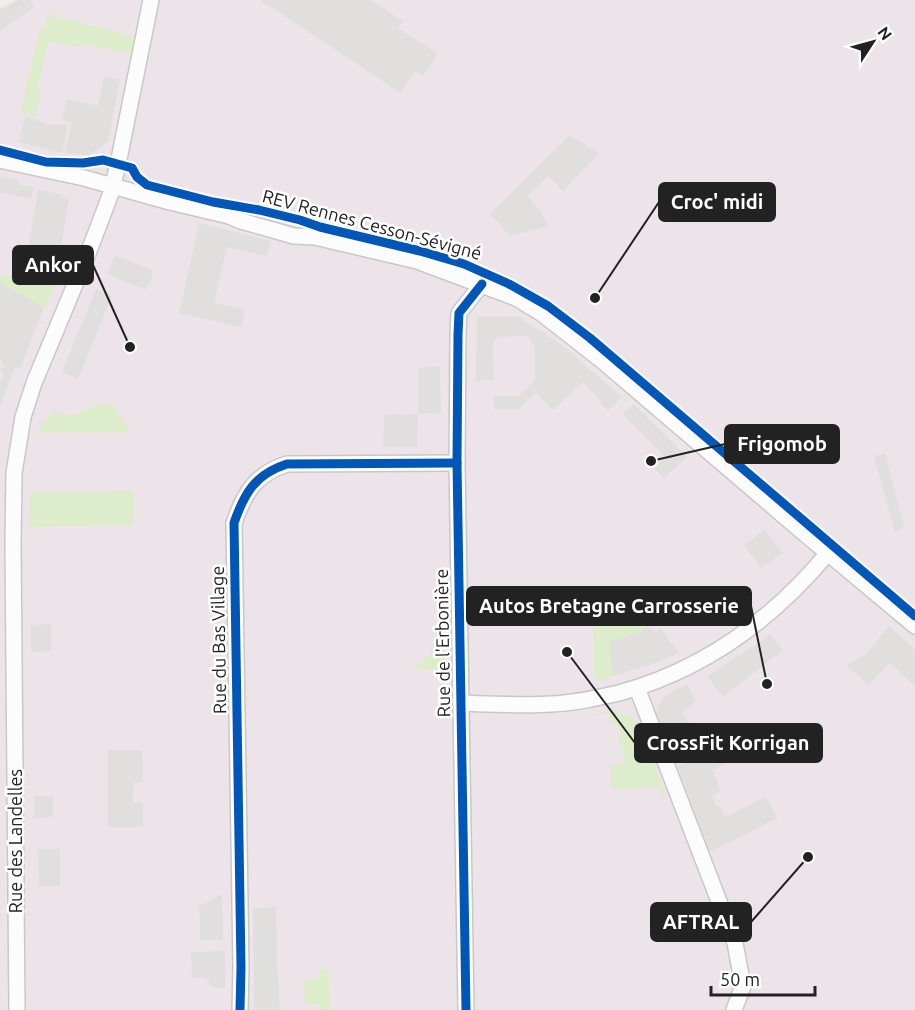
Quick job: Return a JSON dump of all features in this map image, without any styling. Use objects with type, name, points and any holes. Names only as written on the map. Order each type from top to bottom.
[{"type":"street","name":"Rue des Landelles","points":[[18,1010],[14,472],[23,417],[33,385],[89,251],[112,185],[151,0]]},
{"type":"street","points":[[0,160],[112,185],[294,236],[315,237],[417,261],[516,298],[565,330],[915,626]]},
{"type":"street","name":"Rue de l'Erbonière","points":[[466,1010],[457,463],[459,313],[482,284]]},
{"type":"street","name":"Rue du Bas Village","points":[[240,1010],[234,523],[240,505],[251,487],[263,475],[287,464],[457,463]]},
{"type":"street","points":[[461,703],[552,704],[594,699],[637,688],[676,673],[704,659],[741,635],[775,608],[828,553]]},
{"type":"street","points":[[637,688],[735,944],[743,986],[734,1010]]},
{"type":"shaded area","points":[[15,0],[915,0],[915,1010],[0,1010],[0,8]]},
{"type":"shaded area","points":[[19,0],[30,0],[34,7],[0,31],[0,10]]},
{"type":"shaded area","points":[[260,0],[372,0],[403,21],[398,28],[438,54],[423,76],[415,71],[400,93]]},
{"type":"shaded area","points":[[104,76],[120,80],[108,142],[89,155],[65,153],[72,123],[62,120],[67,99],[98,106]]},
{"type":"shaded area","points":[[25,116],[49,125],[68,125],[62,153],[19,142]]},
{"type":"shaded area","points":[[570,135],[599,153],[563,191],[549,176],[527,196],[541,211],[548,226],[510,236],[490,214]]},
{"type":"shaded area","points":[[0,176],[18,180],[20,185],[33,187],[31,199],[0,192]]},
{"type":"shaded area","points":[[38,190],[60,194],[63,198],[69,199],[60,254],[28,249]]},
{"type":"shaded area","points":[[199,223],[271,241],[267,256],[227,247],[214,303],[245,310],[241,327],[179,313]]},
{"type":"shaded area","points":[[115,255],[154,271],[146,290],[107,274]]},
{"type":"shaded area","points":[[0,283],[44,307],[20,369],[15,367],[0,406],[0,380],[4,376],[0,369],[5,366],[0,359]]},
{"type":"shaded area","points":[[96,289],[112,296],[78,379],[62,372]]},
{"type":"shaded area","points":[[477,317],[519,317],[562,345],[622,397],[608,411],[583,382],[553,410],[536,393],[518,409],[494,409],[494,396],[519,396],[535,380],[535,348],[531,339],[526,336],[498,337],[493,342],[494,380],[476,381]]},
{"type":"shaded area","points":[[440,366],[441,413],[418,414],[418,368]]},
{"type":"shaded area","points":[[634,404],[687,457],[664,478],[654,468],[665,457],[622,413]]},
{"type":"shaded area","points":[[418,414],[417,447],[383,447],[384,415]]},
{"type":"shaded area","points":[[885,453],[904,528],[895,532],[874,456]]},
{"type":"shaded area","points":[[764,530],[783,553],[761,568],[744,545]]},
{"type":"shaded area","points":[[51,624],[51,651],[31,652],[31,625]]},
{"type":"shaded area","points":[[648,626],[654,632],[660,628],[679,653],[613,676],[609,642],[640,632]]},
{"type":"shaded area","points":[[889,626],[915,649],[915,686],[890,663],[868,685],[846,665],[866,654]]},
{"type":"shaded area","points":[[770,634],[783,650],[723,697],[707,676]]},
{"type":"shaded area","points":[[687,684],[696,701],[682,713],[700,737],[681,750],[678,743],[670,748],[657,711],[666,695]]},
{"type":"shaded area","points":[[722,736],[734,759],[712,770],[721,791],[712,796],[717,807],[720,806],[725,817],[766,797],[777,818],[710,852],[678,767]]},
{"type":"shaded area","points":[[108,750],[142,750],[143,782],[134,782],[133,802],[143,802],[143,827],[108,827]]},
{"type":"shaded area","points":[[34,796],[53,796],[53,817],[34,818]]},
{"type":"shaded area","points":[[38,849],[60,849],[60,886],[39,886]]},
{"type":"shaded area","points":[[222,894],[223,940],[200,940],[198,907]]},
{"type":"shaded area","points":[[276,907],[280,1010],[254,1010],[253,908]]},
{"type":"shaded area","points":[[225,951],[225,988],[212,988],[206,978],[192,977],[191,952]]},
{"type":"green space","points":[[53,11],[52,16],[135,38],[132,53],[82,44],[81,48],[49,41],[37,89],[41,91],[35,116],[21,112],[40,28],[44,28],[48,13]]},
{"type":"green space","points":[[61,249],[68,251],[46,308],[0,283],[0,275],[38,281],[43,252],[59,254]]},
{"type":"green space","points":[[112,403],[131,432],[40,433],[42,421],[46,422],[48,417],[51,418],[53,411],[72,416],[88,408]]},
{"type":"green space","points":[[133,491],[133,525],[29,527],[30,492]]},
{"type":"green space","points":[[625,589],[649,624],[640,632],[609,642],[613,676],[601,680],[596,679],[593,673],[593,615],[476,617],[476,607],[603,603]]},
{"type":"green space","points":[[444,620],[445,669],[411,669],[430,652],[434,645],[438,624]]},
{"type":"green space","points":[[609,711],[625,714],[638,724],[665,793],[664,798],[661,798],[660,787],[611,789],[611,764],[624,762],[624,750],[622,746],[619,746],[620,726],[611,725],[609,714],[591,715]]},
{"type":"green space","points":[[700,737],[707,747],[684,763],[680,754],[673,757],[670,748],[678,743],[681,750]]},
{"type":"green space","points":[[319,969],[329,969],[330,1010],[319,1010],[319,1004],[305,1004],[304,980],[318,979]]},
{"type":"cycle path","name":"REV Rennes Cesson-Sévigné","points":[[0,150],[46,162],[83,163],[103,160],[132,168],[137,177],[147,185],[213,202],[259,210],[420,251],[464,264],[509,284],[548,306],[590,338],[915,616]]},
{"type":"cycle path","points":[[466,1010],[457,463],[458,334],[459,313],[482,284]]},
{"type":"cycle path","points":[[240,1010],[234,523],[252,486],[267,473],[287,464],[457,463]]},
{"type":"place","name":"Croc' midi","points":[[595,298]]},
{"type":"place","name":"Ankor","points":[[130,347]]},
{"type":"place","name":"Frigomob","points":[[651,461]]},
{"type":"place","name":"CrossFit Korrigan","points":[[567,652]]},
{"type":"place","name":"Autos Bretagne Carrosserie","points":[[767,684]]},
{"type":"place","name":"AFTRAL","points":[[808,857]]}]
